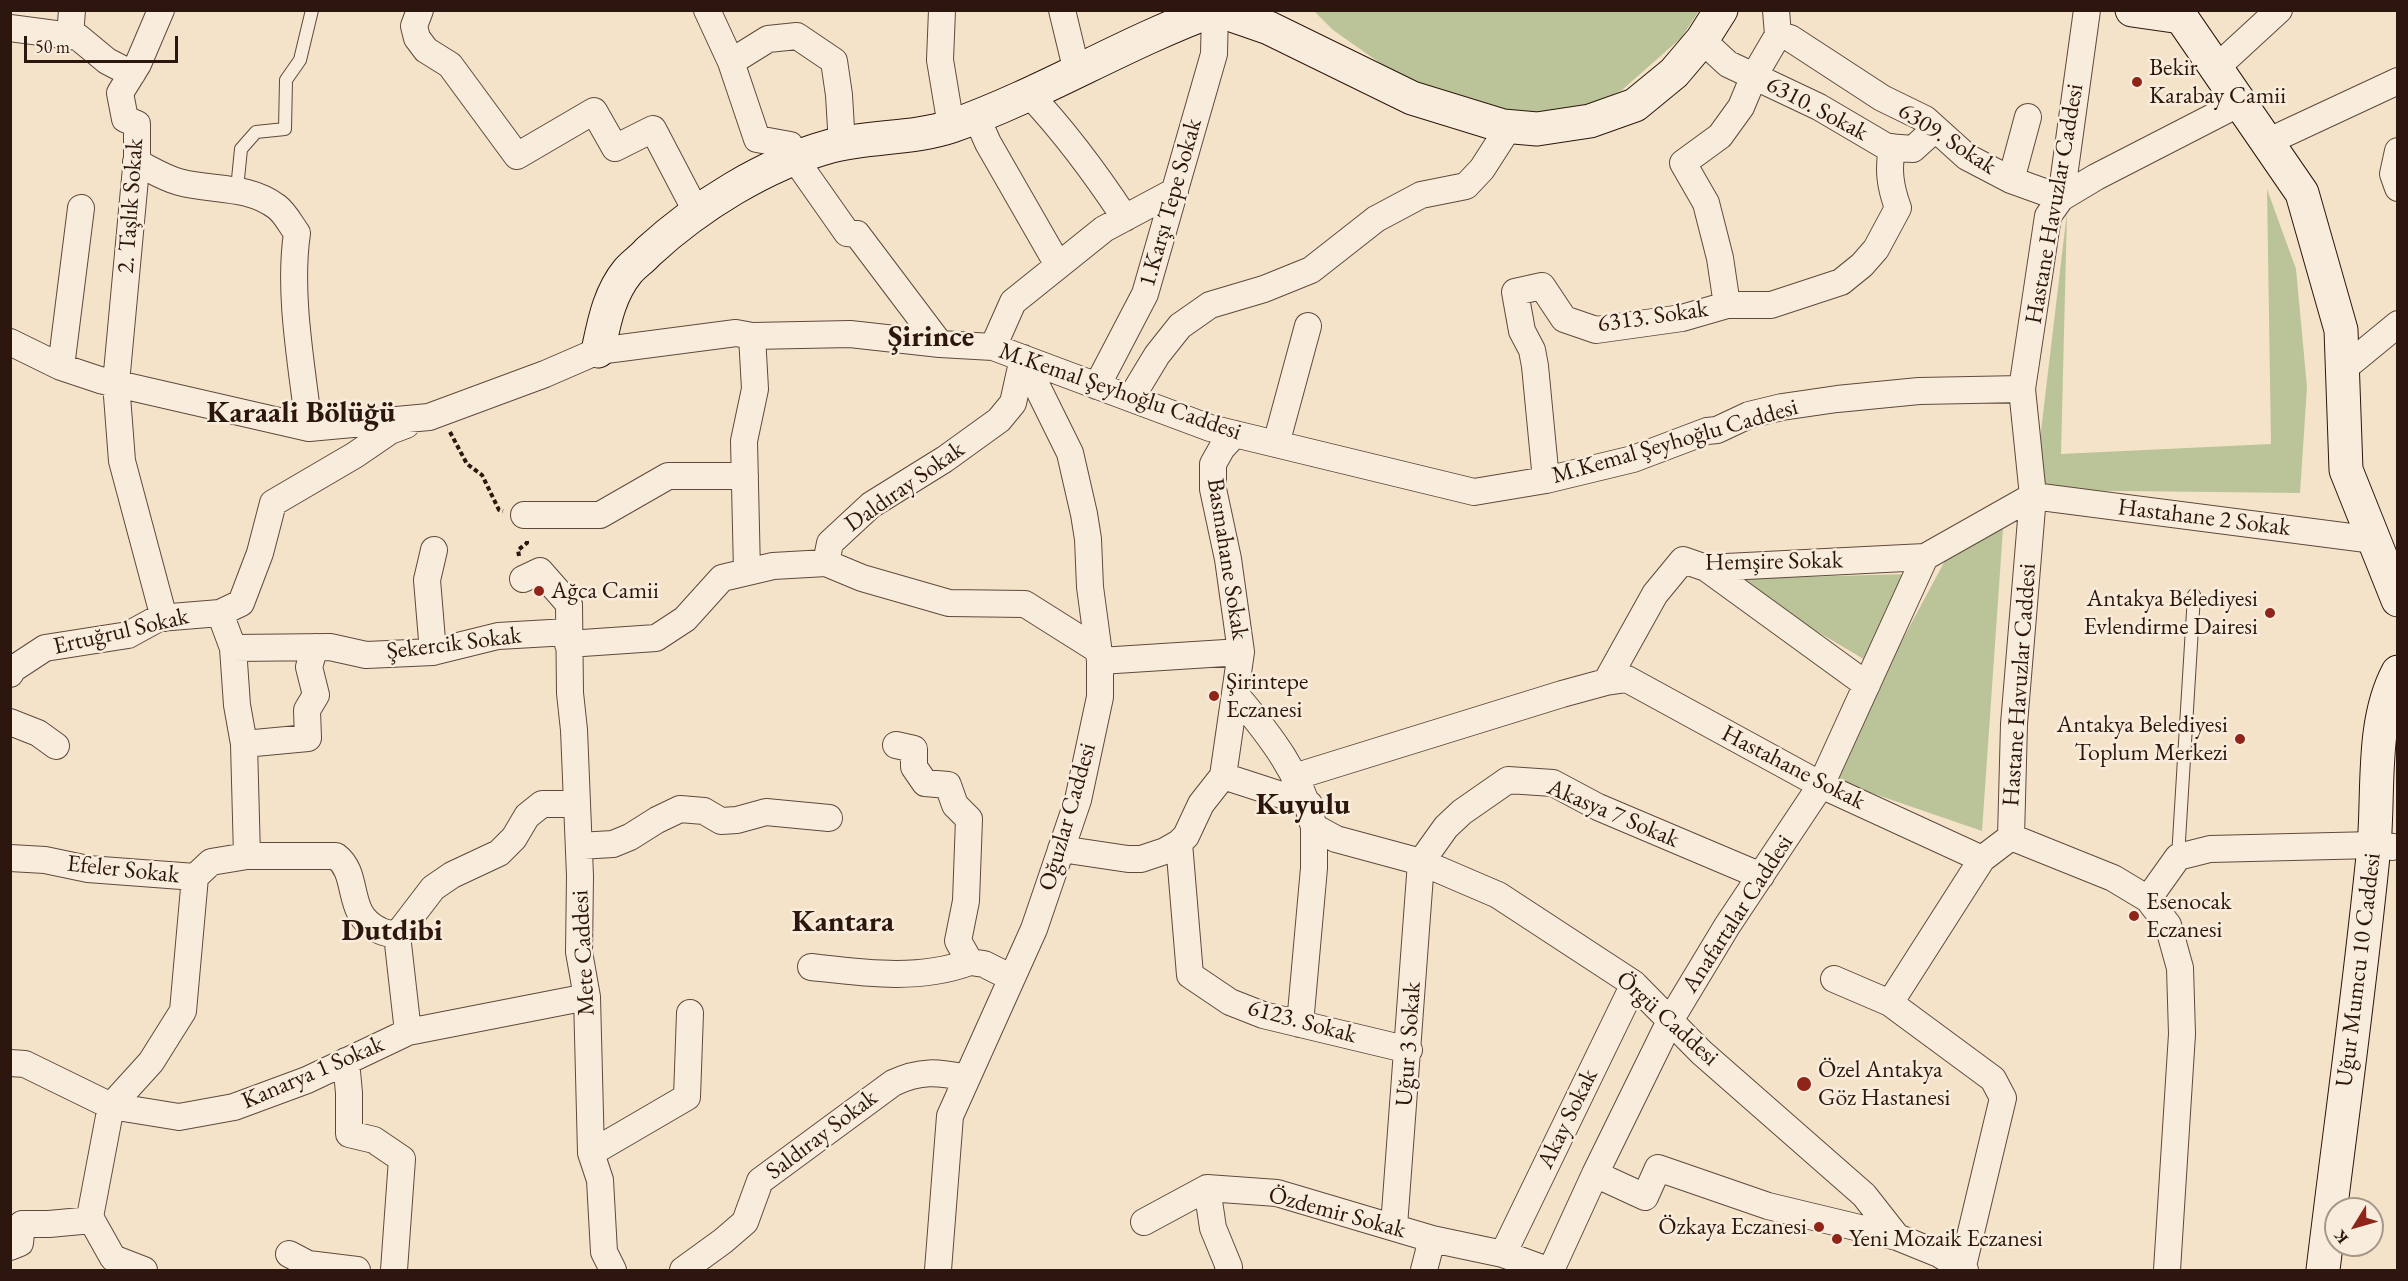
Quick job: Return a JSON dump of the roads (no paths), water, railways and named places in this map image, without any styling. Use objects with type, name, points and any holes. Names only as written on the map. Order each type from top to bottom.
[{"type":"street","points":[[70,36],[72,10]]},
{"type":"street","name":"2. Taşlık Sokak","points":[[161,10],[132,74],[120,93],[124,119],[137,124],[136,162],[116,383],[122,461],[164,618]]},
{"type":"street","points":[[707,10],[731,62],[758,139],[790,145],[795,159],[847,233],[857,234],[940,344]]},
{"type":"street","points":[[942,10],[940,60],[963,121],[988,143],[1058,265]]},
{"type":"street","points":[[1062,10],[1077,72]]},
{"type":"street","points":[[598,351],[607,308],[628,272],[664,238],[716,198],[795,159],[842,145],[963,121],[1077,72],[1168,27],[1215,10],[1269,28],[1412,98],[1509,127],[1537,129],[1590,121],[1635,105],[1674,73],[1702,40],[1721,10]]},
{"type":"street","name":"1.Karşı Tepe Sokak","points":[[1097,386],[1145,294],[1214,54],[1215,10]]},
{"type":"street","name":"Hastane Havuzlar Caddesi","points":[[2087,10],[2061,198],[2049,216],[2022,389],[2033,496],[2014,724],[2011,837],[2113,878],[2148,899],[2168,925],[2180,968],[2182,1034],[2167,1270]]},
{"type":"street","points":[[2132,10],[2173,13],[2181,17],[2302,193],[2341,330],[2346,470],[2390,568]]},
{"type":"street","points":[[2216,68],[2279,10]]},
{"type":"street","points":[[417,18],[417,38],[426,50],[450,65],[517,156],[594,111],[615,148],[653,129],[697,213]]},
{"type":"street","name":"6309. Sokak","points":[[1777,23],[1790,38],[1882,98],[1925,119],[1967,157],[2011,180],[2061,198]]},
{"type":"street","name":"6313. Sokak","points":[[1546,480],[1535,366],[1532,350],[1522,331],[1515,292],[1542,286],[1564,320],[1596,330],[1682,318],[1727,305],[1720,258],[1706,203],[1683,163],[1720,136],[1741,107],[1777,23]]},
{"type":"street","points":[[10,28],[78,37],[107,61],[132,74]]},
{"type":"street","points":[[731,62],[768,39],[797,36],[834,61],[842,145]]},
{"type":"street","name":"6310. Sokak","points":[[1702,40],[1728,64],[1819,107],[1887,147],[1913,150],[1935,129]]},
{"type":"street","points":[[2266,142],[2397,81]]},
{"type":"street","points":[[1029,94],[1064,131],[1125,218]]},
{"type":"street","points":[[2061,198],[2096,177],[2240,103]]},
{"type":"street","points":[[2011,180],[2028,117]]},
{"type":"street","points":[[1131,398],[1157,355],[1179,326],[1210,305],[1264,290],[1311,270],[1376,219],[1421,195],[1466,186],[1482,169],[1509,127]]},
{"type":"street","points":[[1727,305],[1772,305],[1841,282],[1862,265],[1876,249],[1898,207],[1890,186],[1889,166],[1892,147]]},
{"type":"street","points":[[2397,151],[2393,174],[2397,189]]},
{"type":"street","points":[[136,162],[177,181],[211,188],[237,189],[279,207],[297,233],[294,253],[297,319],[309,428]]},
{"type":"street","points":[[993,347],[1013,302],[1104,229],[1175,191]]},
{"type":"street","points":[[61,368],[81,208]]},
{"type":"street","points":[[2342,370],[2397,324]]},
{"type":"street","points":[[1276,444],[1308,326]]},
{"type":"street","name":"M.Kemal Şeyhoğlu Caddesi","points":[[13,350],[61,368],[116,383],[309,428],[434,415],[545,374],[598,351],[736,333],[752,336],[850,334],[940,344],[993,347],[1210,428],[1474,492],[1546,480],[1633,459],[1717,430],[1749,416],[1782,407],[1918,391],[2022,389]]},
{"type":"street","points":[[747,572],[744,441],[755,389],[752,336]]},
{"type":"street","name":"Daldıray Sokak","points":[[826,563],[830,543],[871,505],[945,459],[999,420],[1013,403],[1023,358]]},
{"type":"street","name":"Oğuzlar Caddesi","points":[[938,1270],[950,1116],[1034,929],[1078,800],[1100,697],[1099,655],[1090,587],[1088,539],[1070,453],[1023,358]]},
{"type":"street","name":"Ertuğrul Sokak","points":[[10,674],[45,648],[128,635],[159,618],[220,613],[241,603],[260,553],[273,503],[355,455],[390,430],[434,415]]},
{"type":"street","name":"Basmahane Sokak","points":[[1179,843],[1186,836],[1201,804],[1223,776],[1236,695],[1241,652],[1228,559],[1213,489],[1213,464],[1222,448],[1235,434]]},
{"type":"street","points":[[524,515],[600,515],[668,476],[745,476]]},
{"type":"street","name":"Hastahane 2 Sokak","points":[[2033,496],[2390,568]]},
{"type":"street","name":"Hemşire Sokak","points":[[1606,682],[1656,594],[1683,560],[1706,568],[1925,557],[2033,496]]},
{"type":"street","points":[[433,651],[427,580],[434,550]]},
{"type":"street","name":"Anafartalar Caddesi","points":[[1549,1270],[1671,1019],[1727,926],[1821,785],[1925,557]]},
{"type":"street","points":[[568,638],[656,638],[685,619],[722,578],[773,566],[826,563],[862,578],[949,603],[1025,604],[1099,655],[1241,652]]},
{"type":"street","points":[[1706,568],[1867,685]]},
{"type":"street","name":"Mete Caddesi","points":[[523,579],[540,572],[569,604],[568,638],[579,846],[579,952],[587,997],[591,1153],[600,1180],[604,1252],[613,1270]]},
{"type":"street","points":[[220,613],[233,648],[237,705],[244,744],[247,856]]},
{"type":"street","name":"Şekercik Sokak","points":[[233,648],[335,647],[366,655],[433,651],[498,636],[568,638]]},
{"type":"street","points":[[244,744],[308,738],[307,710],[316,695],[309,667],[315,646]]},
{"type":"street","name":"Uğur Mumcu 10 Caddesi","points":[[2352,1197],[2383,846],[2381,718],[2397,672]]},
{"type":"street","name":"Hastahane Sokak","points":[[1606,682],[1627,679],[1821,785],[1982,859]]},
{"type":"street","points":[[1294,777],[1606,682]]},
{"type":"street","points":[[1236,695],[1276,743],[1312,815],[1314,868],[1300,1024]]},
{"type":"street","points":[[10,722],[38,733],[56,746]]},
{"type":"street","points":[[896,745],[914,749],[914,767],[925,783],[948,785],[955,805],[969,819],[966,901],[958,941],[970,962]]},
{"type":"street","name":"Örgü Caddesi","points":[[1223,776],[1312,815],[1336,839],[1421,862],[1498,895],[1634,984],[1701,1052],[1864,1195],[1897,1237],[1939,1254],[1963,1270]]},
{"type":"street","name":"Akasya 7 Sokak","points":[[1421,862],[1454,820],[1508,780],[1553,783],[1598,807],[1761,876]]},
{"type":"street","points":[[408,1032],[397,935],[433,888],[452,875],[499,853],[514,838],[527,816],[542,804],[577,804]]},
{"type":"street","points":[[579,846],[613,844],[680,809],[704,811],[721,821],[766,812],[829,818]]},
{"type":"street","name":"Uğur Mumcu 10 Caddesi","points":[[2324,1270],[2383,846],[2397,812]]},
{"type":"street","points":[[1890,1003],[1982,859],[2011,837]]},
{"type":"street","points":[[1061,849],[1141,859],[1165,851],[1179,843]]},
{"type":"street","name":"6123. Sokak","points":[[1179,843],[1190,975],[1230,1002],[1263,1015],[1409,1050]]},
{"type":"street","points":[[2148,899],[2178,857],[2210,849],[2383,846]]},
{"type":"street","name":"Efeler Sokak","points":[[10,858],[45,860],[88,869],[195,877],[211,862],[247,856],[336,856],[346,863],[359,913],[378,930],[397,935]]},
{"type":"street","name":"Uğur 3 Sokak","points":[[1394,1226],[1409,1050],[1421,862]]},
{"type":"street","points":[[144,1270],[113,1258],[90,1217],[111,1106],[151,1062],[183,1011],[195,877]]},
{"type":"street","points":[[811,967],[867,973],[920,974],[952,969],[970,962],[984,964],[1011,978]]},
{"type":"street","points":[[1834,979],[1890,1003],[1993,1079],[2003,1098],[1963,1270]]},
{"type":"street","name":"Akay Sokak","points":[[1503,1254],[1634,984]]},
{"type":"street","name":"Kanarya 1 Sokak","points":[[10,1063],[25,1064],[111,1106],[178,1117],[234,1107],[307,1080],[408,1032],[587,997]]},
{"type":"street","points":[[591,1153],[687,1097],[690,1012]]},
{"type":"street","points":[[346,1061],[349,1134],[374,1140],[402,1159],[394,1270]]},
{"type":"street","name":"Saldıray Sokak","points":[[682,1270],[745,1222],[760,1181],[892,1083],[910,1074],[924,1072],[967,1078]]},
{"type":"street","points":[[1595,1174],[1645,1197],[1658,1168],[1768,1206],[1897,1237]]},
{"type":"street","points":[[1144,1222],[1207,1188],[1214,1228],[1229,1267],[1228,1270]]},
{"type":"street","name":"Özdemir Sokak","points":[[1207,1188],[1277,1192],[1343,1214],[1394,1226],[1432,1239],[1503,1254],[1549,1270]]},
{"type":"street","points":[[10,1247],[20,1243],[22,1224],[92,1220]]},
{"type":"street","points":[[1424,1270],[1432,1239]]},
{"type":"street","points":[[289,1254],[308,1264],[357,1270]]},
{"type":"lane","points":[[237,189],[241,149],[256,132],[285,129],[286,80],[300,60],[312,10]]},
{"type":"lane","points":[[2178,857],[2194,595]]},
{"type":"place","name":"Bekir Karabay Camii","points":[[2137,82]]},
{"type":"place","name":"Ağca Camii","points":[[539,591]]},
{"type":"place","name":"Antakya Belediyesi Evlendirme Dairesi","points":[[2270,613]]},
{"type":"place","name":"Şirintepe Eczanesi","points":[[1214,696]]},
{"type":"place","name":"Antakya Belediyesi Toplum Merkezi","points":[[2240,739]]},
{"type":"place","name":"Esenocak Eczanesi","points":[[2134,916]]},
{"type":"place","name":"Özel Antakya Göz Hastanesi","points":[[1804,1084]]},
{"type":"place","name":"Özkaya Eczanesi","points":[[1819,1227]]},
{"type":"place","name":"Yeni Mozaik Eczanesi","points":[[1837,1239]]},
{"type":"district","name":"Şirince","points":[[931,338]]},
{"type":"district","name":"Karaali Bölüğü","points":[[301,414]]},
{"type":"district","name":"Kuyulu","points":[[1303,806]]},
{"type":"district","name":"Kantara","points":[[843,923]]},
{"type":"district","name":"Dutdibi","points":[[392,932]]}]
